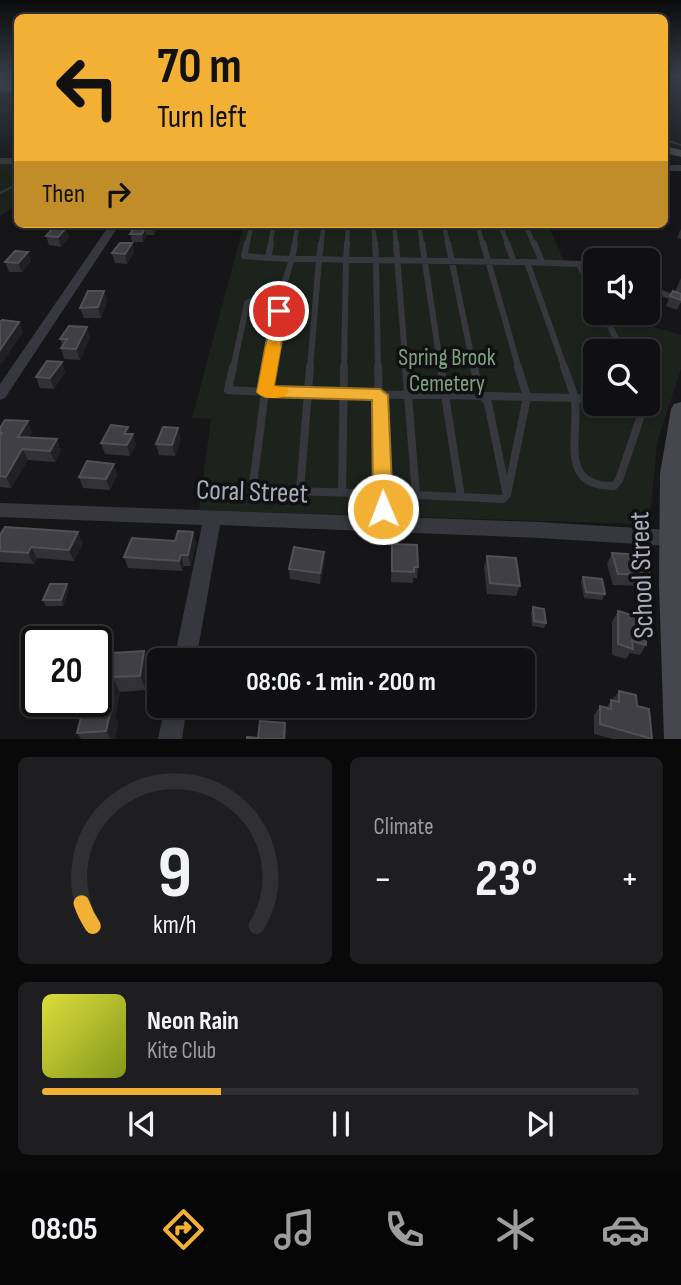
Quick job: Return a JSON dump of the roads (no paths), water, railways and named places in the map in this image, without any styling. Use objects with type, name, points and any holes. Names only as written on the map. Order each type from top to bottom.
[{"type":"main road","name":"School Street","points":[[680,739],[676,585],[670,538],[671,474],[681,409]]},
{"type":"street","points":[[0,395],[112,228]]},
{"type":"street","name":"Coral Street","points":[[0,510],[93,512],[212,520],[382,523],[670,538]]},
{"type":"street","points":[[187,648],[212,520]]},
{"type":"street","points":[[170,739],[174,718]]},
{"type":"lane","points":[[251,228],[244,256],[583,265]]},
{"type":"lane","points":[[268,258],[273,228]]},
{"type":"lane","points":[[297,228],[284,284],[265,392],[253,485],[263,490],[503,499],[508,495],[527,397],[478,228]]},
{"type":"lane","points":[[300,491],[323,228]]},
{"type":"lane","points":[[342,492],[348,228]]},
{"type":"lane","points":[[373,228],[382,523]]},
{"type":"lane","points":[[394,228],[416,495]]},
{"type":"lane","points":[[420,228],[461,497]]},
{"type":"lane","points":[[445,228],[479,391],[488,403],[508,495]]},
{"type":"lane","points":[[501,228],[514,262]]},
{"type":"lane","points":[[527,228],[542,262]]},
{"type":"lane","points":[[527,262],[575,398],[577,425],[574,468],[586,483],[603,488],[614,486],[619,480],[641,416]]},
{"type":"lane","points":[[579,264],[583,272]]},
{"type":"lane","points":[[284,284],[247,303],[228,390],[583,398]]},
{"type":"lane","points":[[660,292],[681,300]]},
{"type":"waterway","points":[[668,141],[681,145]]},
{"type":"waterway","points":[[0,193],[14,186]]},
{"type":"park label","name":"Spring Brook Cemetery","points":[[447,371]]}]
